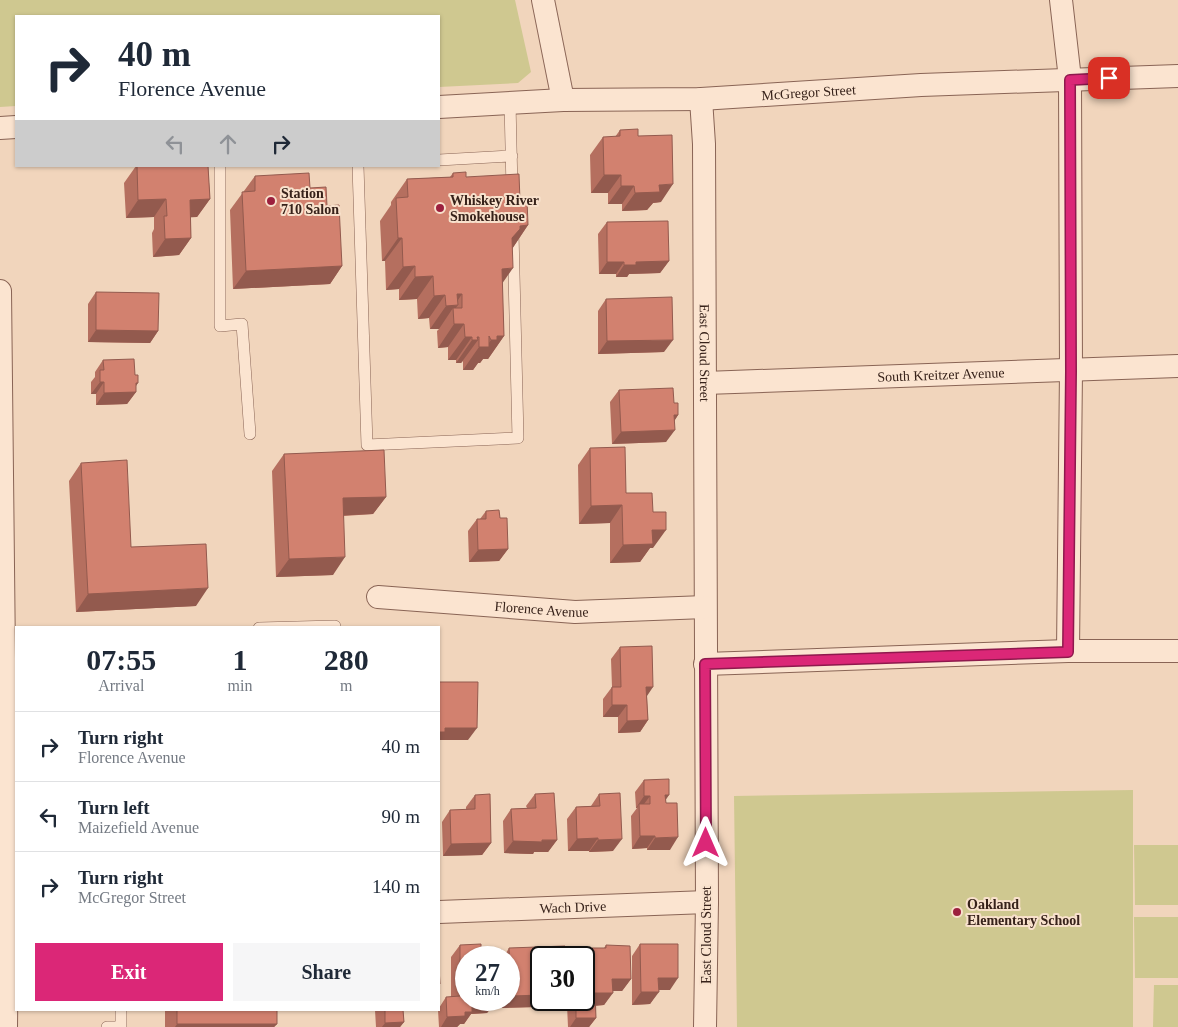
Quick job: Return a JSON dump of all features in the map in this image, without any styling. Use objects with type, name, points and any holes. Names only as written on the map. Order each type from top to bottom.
[{"type":"street","points":[[543,0],[563,100]]},
{"type":"street","points":[[1061,0],[1070,80],[1071,371],[1068,652]]},
{"type":"street","name":"McGregor Street","points":[[440,107],[563,100],[701,99],[921,85],[1178,76]]},
{"type":"street","name":"East Cloud Street","points":[[701,99],[704,144],[705,1027]]},
{"type":"street","points":[[0,128],[15,127]]},
{"type":"street","points":[[0,291],[9,633],[11,933],[6,1027]]},
{"type":"street","name":"South Kreitzer Avenue","points":[[705,383],[1178,366]]},
{"type":"street","name":"Florence Avenue","points":[[378,597],[575,612],[704,607]]},
{"type":"street","points":[[705,664],[1068,652],[1178,651]]},
{"type":"street","name":"Wach Drive","points":[[440,912],[706,902]]},
{"type":"lane","points":[[510,103],[513,205]]},
{"type":"lane","points":[[440,160],[512,156]]},
{"type":"lane","points":[[220,167],[220,326],[242,324],[250,434]]},
{"type":"lane","points":[[358,167],[367,445],[518,438],[513,224]]},
{"type":"lane","points":[[107,1027],[121,1027],[121,1011]]},
{"type":"shaded area","points":[[0,0],[515,0],[531,72],[518,83],[440,87],[440,15],[15,15],[15,106],[0,107]]},
{"type":"shaded area","name":"Oakland Elementary School","points":[[1133,790],[1133,1027],[737,1027],[734,796]]},
{"type":"shaded area","points":[[1134,845],[1178,845],[1178,905],[1135,905]]},
{"type":"shaded area","points":[[1134,917],[1178,917],[1178,978],[1135,978]]},
{"type":"shaded area","points":[[1154,985],[1178,985],[1178,1027],[1153,1027]]},
{"type":"building","points":[[638,129],[638,136],[672,135],[673,184],[659,185],[660,192],[635,193],[634,186],[621,186],[621,175],[604,175],[603,137],[620,136],[620,130]]},
{"type":"building","points":[[137,167],[208,167],[210,199],[190,200],[191,238],[165,239],[164,216],[167,216],[166,199],[138,200]]},
{"type":"building","points":[[466,172],[466,177],[519,174],[520,201],[527,200],[528,225],[520,226],[520,229],[512,238],[513,268],[502,269],[504,336],[497,336],[497,340],[491,340],[489,336],[489,347],[479,347],[479,337],[477,337],[478,340],[472,340],[472,337],[465,337],[464,324],[454,324],[453,308],[462,308],[462,294],[457,294],[458,305],[446,306],[445,295],[434,296],[433,276],[415,277],[415,266],[403,267],[402,238],[398,238],[396,198],[408,197],[407,179],[453,177],[453,173]]},
{"type":"building","points":[[309,173],[310,188],[326,187],[327,206],[339,205],[342,266],[246,271],[242,192],[255,191],[255,176]]},
{"type":"building","points":[[668,221],[669,261],[636,262],[636,265],[624,265],[624,262],[607,262],[607,222]]},
{"type":"building","points":[[96,292],[159,293],[158,331],[96,330]]},
{"type":"building","points":[[672,297],[673,340],[607,341],[606,299]]},
{"type":"building","points":[[134,359],[135,375],[138,375],[136,392],[104,393],[104,382],[100,382],[100,370],[104,370],[103,360]]},
{"type":"building","points":[[673,388],[674,403],[678,403],[678,415],[674,415],[675,430],[621,432],[619,390]]},
{"type":"building","points":[[625,447],[626,493],[652,493],[653,512],[666,512],[666,530],[652,530],[653,544],[623,545],[622,505],[591,506],[590,448]]},
{"type":"building","points":[[384,450],[386,497],[343,498],[345,557],[289,559],[284,454]]},
{"type":"building","points":[[127,460],[131,547],[206,544],[208,588],[88,594],[81,463]]},
{"type":"building","points":[[499,510],[500,518],[507,518],[508,549],[478,550],[477,519],[486,519],[486,511]]},
{"type":"building","points":[[652,646],[653,687],[646,687],[648,720],[627,721],[627,705],[612,705],[612,687],[621,687],[620,647]]},
{"type":"building","points":[[440,682],[478,682],[477,728],[445,728],[445,732],[440,732]]},
{"type":"building","points":[[669,779],[669,795],[665,795],[666,803],[677,803],[678,837],[655,838],[655,836],[640,836],[639,804],[650,804],[650,796],[644,796],[644,780]]},
{"type":"building","points":[[554,793],[557,840],[542,840],[542,842],[513,841],[511,809],[536,808],[535,794]]},
{"type":"building","points":[[620,793],[622,839],[577,839],[576,807],[600,806],[599,794]]},
{"type":"building","points":[[490,794],[491,843],[451,844],[450,810],[475,809],[475,795]]},
{"type":"building","points":[[481,944],[481,946],[460,946]]},
{"type":"building","points":[[640,944],[678,944],[678,978],[658,978],[659,992],[641,992]]},
{"type":"building","points":[[606,945],[630,946],[631,979],[612,979],[613,993],[595,993],[595,948],[606,948]]},
{"type":"building","points":[[530,947],[530,995],[520,996],[520,948]]},
{"type":"building","points":[[595,993],[596,1018],[576,1018],[576,1011],[595,1011]]},
{"type":"building","points":[[455,996],[455,1011],[472,1012],[465,1012],[465,1016],[447,1017],[446,997]]},
{"type":"building","points":[[177,1011],[277,1011],[277,1024],[177,1024]]},
{"type":"building","points":[[385,1011],[403,1011],[404,1022],[385,1023]]},
{"type":"place","name":"Station 710 Salon","points":[[271,201]]},
{"type":"place","name":"Whiskey River Smokehouse","points":[[440,208]]},
{"type":"place","name":"Oakland Elementary School","points":[[957,912]]},
{"type":"route","points":[[706,843],[705,664],[1068,652],[1071,371],[1070,80],[1109,78]]}]
